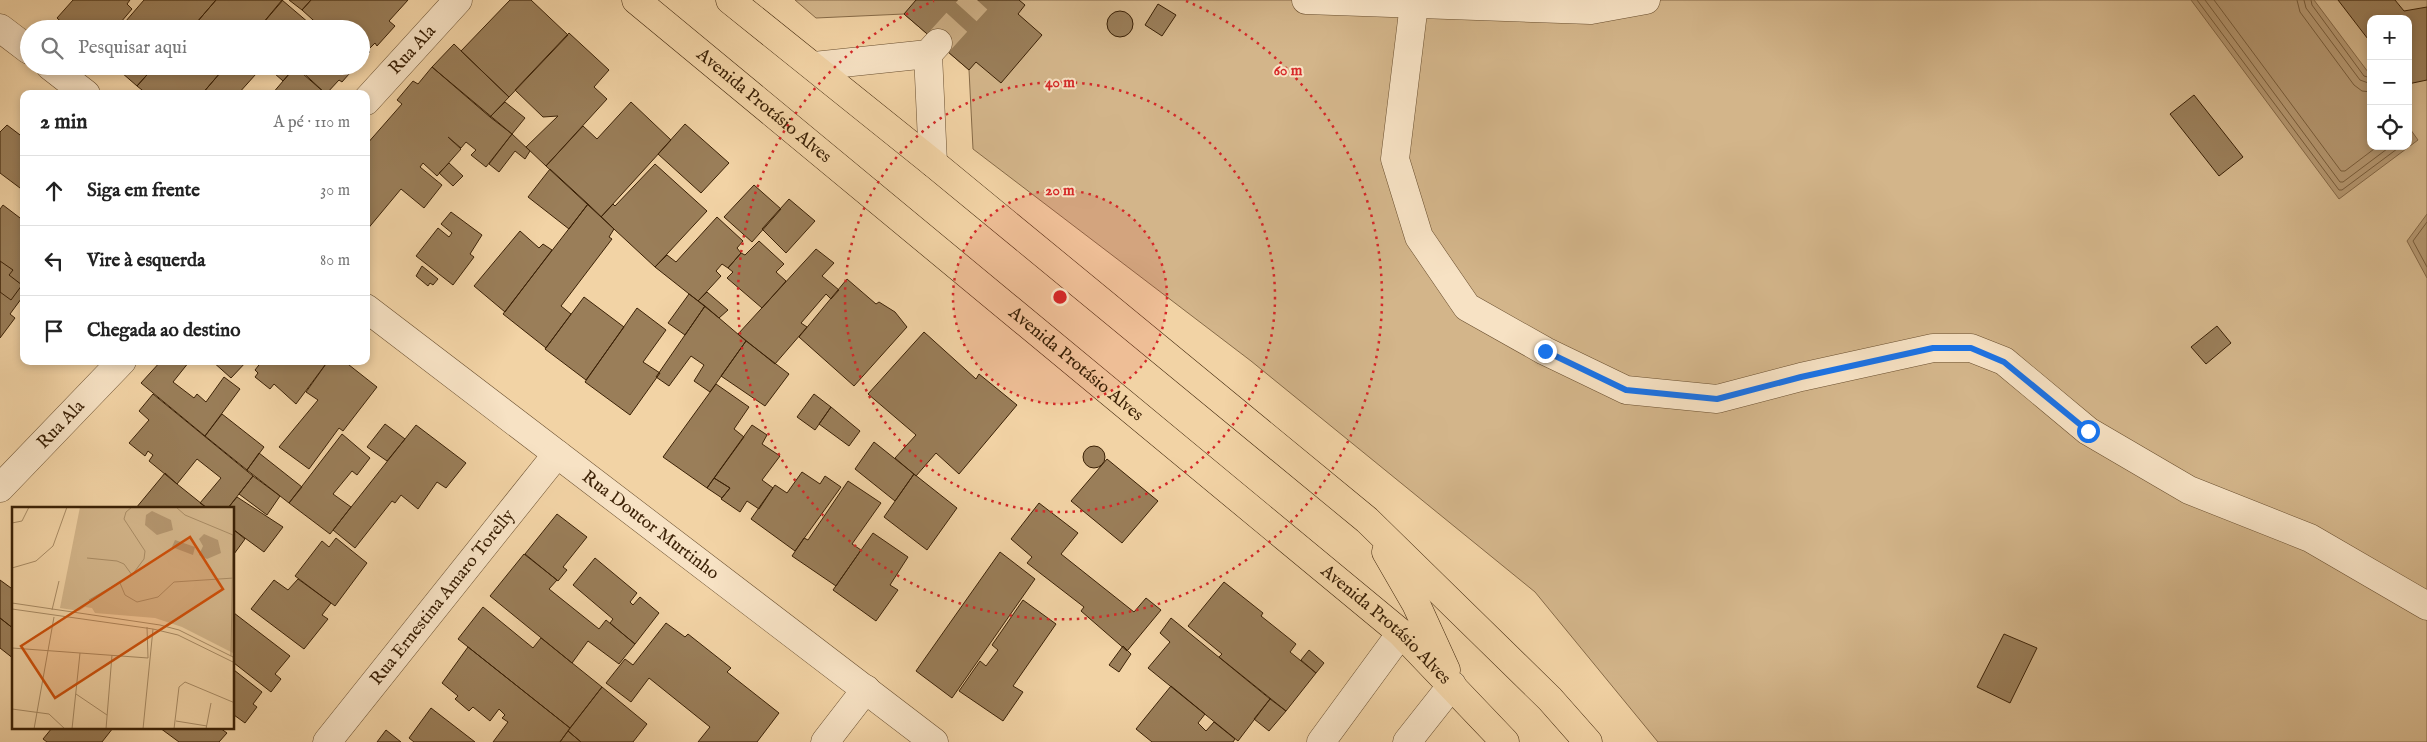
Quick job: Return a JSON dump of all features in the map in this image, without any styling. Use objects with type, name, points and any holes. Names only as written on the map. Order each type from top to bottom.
[{"type":"main road","name":"Avenida Protásio Alves","points":[[636,0],[1401,633],[1505,742]]},
{"type":"main road","points":[[730,0],[934,163],[1367,520],[1550,699],[1588,742]]},
{"type":"main road","points":[[1367,520],[1416,604],[1452,685]]},
{"type":"street","name":"Rua Ala","points":[[370,97],[458,0]]},
{"type":"street","points":[[1306,0],[1414,4],[1591,5],[1646,0]]},
{"type":"street","points":[[1414,4],[1396,159],[1420,237],[1467,307],[1545,351],[1626,390],[1717,399],[1801,377],[1933,348],[1971,348],[2004,362],[2088,431],[2189,490],[2310,538],[2427,606]]},
{"type":"street","points":[[0,28],[20,43]]},
{"type":"street","points":[[814,66],[933,48],[934,163]]},
{"type":"street","points":[[62,75],[81,90]]},
{"type":"street","name":"Rua Doutor Murtinho","points":[[370,311],[934,742]]},
{"type":"street","name":"Rua Ala","points":[[0,488],[118,365]]},
{"type":"street","name":"Rua Ernestina Amaro Torelly","points":[[328,742],[557,454]]},
{"type":"street","points":[[1321,742],[1401,633]]},
{"type":"street","points":[[1407,742],[1452,685]]},
{"type":"street","points":[[825,742],[866,689]]},
{"type":"shaded area","points":[[795,0],[2427,0],[2427,742],[1658,742],[1535,592],[1251,361],[973,149],[969,70],[904,14],[816,18]]},
{"type":"water","points":[[2191,0],[2314,0],[2367,71],[2367,150],[2405,150],[2339,199]]},
{"type":"water","points":[[2412,132],[2418,140],[2412,144]]},
{"type":"water","points":[[2427,214],[2427,278],[2407,241]]},
{"type":"building","points":[[73,0],[130,0],[127,4],[132,9],[123,20],[59,20],[57,18]]},
{"type":"building","points":[[144,0],[216,0],[199,20],[127,20]]},
{"type":"building","points":[[216,0],[283,0],[266,20],[199,20]]},
{"type":"building","points":[[282,0],[305,20],[265,20]]},
{"type":"building","points":[[289,0],[311,0],[302,10]]},
{"type":"building","points":[[311,0],[408,0],[389,21],[395,26],[377,46],[375,43],[370,48],[370,20],[313,20],[302,10]]},
{"type":"building","points":[[510,0],[531,0],[568,35],[509,97],[461,51]]},
{"type":"building","points":[[916,0],[1019,0],[1025,5],[1018,14],[1042,35],[1001,83],[976,62],[969,70],[904,14]]},
{"type":"building","points":[[2338,0],[2395,0],[2404,11],[2427,7],[2427,80],[2412,83],[2412,15],[2367,15],[2367,38]]},
{"type":"building","points":[[1158,4],[1176,15],[1162,36],[1145,25]]},
{"type":"building","points":[[1120,11],[1129,15],[1133,24],[1129,33],[1120,37],[1111,33],[1107,24],[1111,15]]},
{"type":"building","points":[[569,33],[609,70],[594,87],[607,99],[546,166],[526,147],[558,116],[543,117],[515,90]]},
{"type":"building","points":[[454,44],[509,97],[490,117],[432,67]]},
{"type":"building","points":[[432,67],[512,134],[486,167],[471,155],[476,150],[466,142],[461,148],[448,137],[461,149],[437,176],[423,163],[420,167],[442,185],[424,208],[401,189],[370,226],[370,140],[402,104],[397,100],[413,81],[418,84]]},
{"type":"building","points":[[124,75],[147,75],[137,86]]},
{"type":"building","points":[[147,75],[218,75],[205,90],[142,90],[137,86]]},
{"type":"building","points":[[218,75],[255,75],[242,90],[205,90]]},
{"type":"building","points":[[276,75],[288,75],[283,81]]},
{"type":"building","points":[[288,75],[304,75],[321,90],[275,90]]},
{"type":"building","points":[[306,75],[348,75],[342,82],[339,80],[330,90],[322,90]]},
{"type":"building","points":[[2194,95],[2243,157],[2219,176],[2170,114]]},
{"type":"building","points":[[505,102],[525,118],[512,134],[490,117]]},
{"type":"building","points":[[631,102],[671,140],[601,217],[546,166],[583,126],[597,139]]},
{"type":"building","points":[[685,124],[729,163],[701,193],[658,154]]},
{"type":"building","points":[[7,125],[20,135],[20,188],[0,173],[0,132]]},
{"type":"building","points":[[512,134],[530,151],[525,159],[515,151],[499,172],[489,164]]},
{"type":"building","points":[[449,163],[463,176],[453,186],[439,173]]},
{"type":"building","points":[[655,164],[707,211],[655,267],[601,217],[613,204],[615,206]]},
{"type":"building","points":[[550,169],[588,204],[569,229],[528,197]]},
{"type":"building","points":[[754,185],[781,209],[752,242],[724,217]]},
{"type":"building","points":[[789,199],[815,221],[786,253],[762,229]]},
{"type":"building","points":[[588,204],[614,229],[609,237],[612,239],[561,306],[571,314],[546,348],[503,314]]},
{"type":"building","points":[[3,205],[20,218],[20,300],[10,314],[15,318],[0,338],[0,209]]},
{"type":"building","points":[[451,212],[482,235],[470,254],[474,257],[453,285],[416,256],[438,228],[449,237],[452,233],[441,224]]},
{"type":"building","points":[[717,217],[743,241],[737,248],[741,253],[728,268],[722,264],[716,271],[721,276],[698,301],[655,267],[667,255],[676,262]]},
{"type":"building","points":[[520,231],[539,248],[543,244],[552,250],[505,312],[474,286]]},
{"type":"building","points":[[759,241],[784,264],[776,272],[786,281],[762,308],[727,278],[733,272],[728,268],[741,253],[745,255]]},
{"type":"building","points":[[816,249],[834,263],[822,276],[839,290],[831,299],[826,294],[801,323],[807,327],[775,364],[738,334]]},
{"type":"building","points":[[0,261],[13,270],[9,275],[20,283],[20,288],[11,300],[0,292]]},
{"type":"building","points":[[422,266],[438,279],[433,285],[430,283],[428,286],[416,276]]},
{"type":"building","points":[[847,279],[876,304],[879,302],[895,312],[907,327],[854,386],[799,337]]},
{"type":"building","points":[[707,292],[728,310],[719,318],[698,301]]},
{"type":"building","points":[[689,294],[705,306],[685,335],[668,323]]},
{"type":"building","points":[[584,297],[624,327],[586,380],[545,349]]},
{"type":"building","points":[[705,306],[746,341],[710,392],[694,381],[704,365],[691,356],[669,386],[656,377]]},
{"type":"building","points":[[637,308],[666,330],[643,362],[660,373],[630,415],[585,382]]},
{"type":"building","points":[[2217,326],[2231,343],[2206,364],[2191,347]]},
{"type":"building","points":[[924,332],[976,379],[979,374],[1017,405],[959,474],[936,453],[916,476],[895,458],[916,435],[868,394]]},
{"type":"building","points":[[746,341],[789,374],[765,406],[721,376]]},
{"type":"building","points":[[157,365],[187,365],[173,382],[194,398],[197,394],[206,402],[224,377],[240,389],[205,436],[141,383]]},
{"type":"building","points":[[216,365],[243,365],[231,378]]},
{"type":"building","points":[[259,365],[325,365],[296,404],[274,384],[270,389],[255,377],[258,373],[255,370]]},
{"type":"building","points":[[325,365],[349,365],[377,387],[343,431],[339,428],[309,469],[279,447],[318,400],[306,392]]},
{"type":"building","points":[[716,384],[749,407],[734,429],[744,437],[707,488],[663,457]]},
{"type":"building","points":[[153,394],[253,476],[229,507],[206,507],[200,503],[221,478],[197,459],[177,484],[149,461],[153,455],[148,451],[145,456],[129,443],[149,420],[139,411]]},
{"type":"building","points":[[814,394],[831,407],[815,430],[797,417]]},
{"type":"building","points":[[831,407],[860,431],[849,446],[819,424]]},
{"type":"building","points":[[222,414],[264,447],[247,470],[205,436]]},
{"type":"building","points":[[385,424],[405,439],[387,461],[367,447]]},
{"type":"building","points":[[416,425],[466,463],[446,488],[437,482],[418,509],[401,495],[395,503],[392,501],[355,548],[333,530]]},
{"type":"building","points":[[752,425],[767,435],[762,444],[780,456],[762,480],[773,488],[759,509],[747,501],[740,512],[721,499],[730,488],[714,478]]},
{"type":"building","points":[[342,434],[370,458],[357,475],[352,471],[333,494],[351,507],[330,534],[289,503]]},
{"type":"building","points":[[874,442],[914,474],[895,501],[855,469]]},
{"type":"building","points":[[1094,446],[1102,449],[1105,457],[1102,465],[1094,468],[1086,465],[1083,457],[1086,449]]},
{"type":"building","points":[[259,453],[302,487],[289,503],[247,470]]},
{"type":"building","points":[[1107,459],[1158,501],[1122,543],[1071,501]]},
{"type":"building","points":[[802,472],[820,484],[825,476],[841,487],[795,551],[751,519],[775,485],[787,493]]},
{"type":"building","points":[[165,473],[206,507],[137,507]]},
{"type":"building","points":[[914,474],[957,508],[927,550],[884,517]]},
{"type":"building","points":[[253,476],[280,496],[267,515],[239,494]]},
{"type":"building","points":[[714,478],[730,488],[722,498],[707,488]]},
{"type":"building","points":[[848,481],[881,503],[852,544],[861,550],[836,586],[792,556],[804,538],[808,540]]},
{"type":"building","points":[[237,497],[283,527],[264,552],[235,531],[235,507],[229,507]]},
{"type":"building","points":[[1039,503],[1078,533],[1061,554],[1134,612],[1146,598],[1161,610],[1127,651],[1081,611],[1084,607],[1027,563],[1032,557],[1011,539]]},
{"type":"building","points":[[557,514],[587,537],[563,567],[567,570],[558,581],[525,554]]},
{"type":"building","points":[[235,531],[245,539],[235,553]]},
{"type":"building","points":[[873,533],[908,557],[890,585],[898,590],[876,621],[833,590]]},
{"type":"building","points":[[336,538],[367,563],[335,606],[295,576],[322,541],[329,547]]},
{"type":"building","points":[[1000,552],[1035,579],[952,698],[916,671]]},
{"type":"building","points":[[524,554],[557,580],[549,589],[599,629],[606,620],[635,644],[619,664],[588,641],[572,663],[490,596]]},
{"type":"building","points":[[595,558],[637,593],[630,602],[633,605],[640,597],[659,613],[635,644],[610,623],[613,619],[573,585]]},
{"type":"building","points":[[298,579],[331,603],[322,615],[328,619],[304,649],[251,609],[274,580],[288,590]]},
{"type":"building","points":[[0,580],[12,587],[12,627],[0,618]]},
{"type":"building","points":[[1224,582],[1263,613],[1261,616],[1296,644],[1290,652],[1316,673],[1286,711],[1219,657],[1222,654],[1188,626]]},
{"type":"building","points":[[1023,600],[1056,624],[1013,686],[1023,692],[1003,721],[959,691],[980,661],[986,666],[998,650],[992,645]]},
{"type":"building","points":[[483,607],[533,648],[541,638],[602,687],[570,728],[458,639]]},
{"type":"building","points":[[235,614],[290,656],[275,674],[281,679],[271,692],[235,664]]},
{"type":"building","points":[[0,618],[12,627],[12,657],[0,648]]},
{"type":"building","points":[[1171,618],[1270,699],[1238,741],[1148,668],[1170,642],[1160,633]]},
{"type":"building","points":[[666,623],[685,637],[688,634],[731,668],[727,672],[779,713],[757,742],[698,742],[710,727],[649,678],[631,702],[606,683],[625,659],[633,665]]},
{"type":"building","points":[[2004,634],[2037,648],[2010,703],[1977,687]]},
{"type":"building","points":[[1123,646],[1131,654],[1119,672],[1109,665]]},
{"type":"building","points":[[468,647],[570,728],[560,742],[493,742],[508,722],[502,718],[505,715],[499,709],[490,721],[473,707],[469,711],[455,699],[458,696],[442,683]]},
{"type":"building","points":[[1309,650],[1324,663],[1316,673],[1301,660]]},
{"type":"building","points":[[235,671],[262,692],[253,704],[257,707],[245,723],[235,716]]},
{"type":"building","points":[[1171,686],[1205,714],[1198,723],[1206,731],[1214,722],[1235,739],[1233,742],[1152,742],[1136,729]]},
{"type":"building","points":[[602,687],[647,724],[633,742],[581,742],[568,731]]},
{"type":"building","points":[[1270,699],[1286,711],[1269,731],[1254,719]]},
{"type":"building","points":[[431,708],[475,742],[414,742],[409,738]]},
{"type":"building","points":[[50,730],[111,730],[102,742],[47,742],[43,739]]},
{"type":"building","points":[[163,730],[223,730],[227,733],[219,742],[179,742]]},
{"type":"building","points":[[386,730],[401,742],[377,742]]},
{"type":"building","points":[[568,731],[581,742],[560,742]]},
{"type":"tunnel","points":[[938,43],[977,0]]},
{"type":"route","points":[[1545,351],[1626,390],[1717,399],[1801,377],[1933,348],[1971,348],[2004,362],[2088,431]]}]
